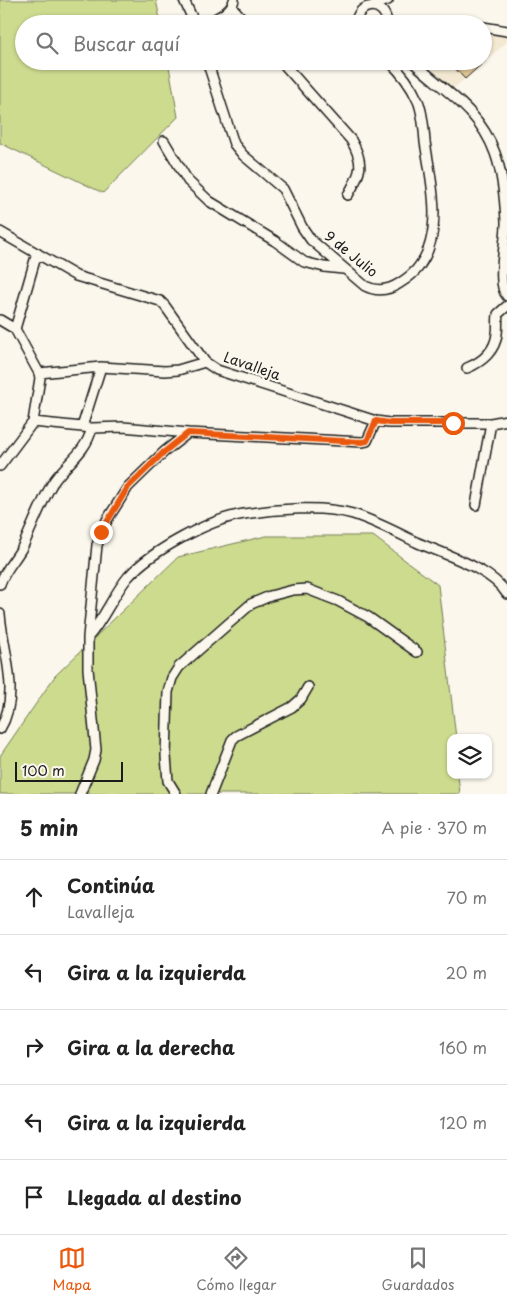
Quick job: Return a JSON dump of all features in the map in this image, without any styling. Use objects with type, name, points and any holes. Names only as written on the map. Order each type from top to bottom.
[{"type":"street","points":[[184,0],[191,15]]},
{"type":"street","points":[[358,15],[362,9],[388,0]]},
{"type":"street","points":[[222,15],[227,12],[233,4],[241,15]]},
{"type":"street","points":[[372,6],[382,9],[385,15]]},
{"type":"street","points":[[492,28],[507,31]]},
{"type":"street","name":"9 de Julio","points":[[211,70],[234,144],[242,155],[283,189],[305,234],[344,269],[372,290],[384,290],[395,286],[413,274],[421,264],[431,236],[432,194],[421,110],[407,80],[400,70]]},
{"type":"street","points":[[288,70],[351,140],[358,152],[360,168],[358,178],[348,195]]},
{"type":"street","points":[[422,70],[473,114],[484,129],[495,154],[500,169],[506,222],[502,276],[503,289],[507,296]]},
{"type":"street","points":[[164,141],[188,181],[209,201],[304,262],[344,269]]},
{"type":"street","name":"Lavalleja","points":[[0,232],[76,276],[160,301],[205,362],[217,370],[376,421],[389,423],[491,424],[507,420]]},
{"type":"street","points":[[15,329],[38,254]]},
{"type":"street","points":[[467,368],[479,363],[493,347],[496,338],[498,314],[507,306]]},
{"type":"street","points":[[0,320],[15,329],[40,378],[33,422],[0,466]]},
{"type":"street","points":[[39,373],[101,367],[165,371],[178,370],[205,362]]},
{"type":"street","points":[[82,427],[101,367]]},
{"type":"street","points":[[33,422],[92,428],[123,427],[188,433],[362,442],[367,441],[376,421]]},
{"type":"street","points":[[476,505],[491,424]]},
{"type":"street","points":[[0,584],[3,575],[23,545],[34,518],[53,483],[87,444],[92,428]]},
{"type":"street","points":[[80,794],[94,760],[96,750],[88,668],[88,637],[95,556],[101,532],[128,487],[164,452],[188,433]]},
{"type":"street","points":[[88,637],[128,577],[142,563],[180,538],[216,522],[242,514],[290,510],[323,510],[354,514],[467,564],[493,578],[507,594]]},
{"type":"street","points":[[176,794],[168,780],[166,756],[168,692],[172,678],[179,667],[251,604],[270,596],[293,590],[307,590],[338,601],[368,617],[418,652]]},
{"type":"street","points":[[0,614],[10,681],[10,700],[0,729]]},
{"type":"street","points":[[212,794],[232,740],[236,736],[292,708],[301,699],[308,687]]},
{"type":"shaded area","points":[[492,30],[507,33],[507,42],[492,55]]},
{"type":"shaded area","points":[[432,70],[475,70],[453,89]]},
{"type":"green space","points":[[0,0],[156,0],[159,15],[15,15],[15,70],[170,70],[178,117],[103,193],[0,143]]},
{"type":"green space","points":[[266,536],[373,536],[438,585],[456,734],[447,734],[447,779],[458,779],[460,794],[0,794],[0,756],[55,676],[178,557]]},
{"type":"building","points":[[456,70],[475,70],[465,79]]},
{"type":"route","points":[[101,532],[128,487],[164,452],[188,433],[362,442],[367,441],[376,421],[389,423],[453,423]]}]
